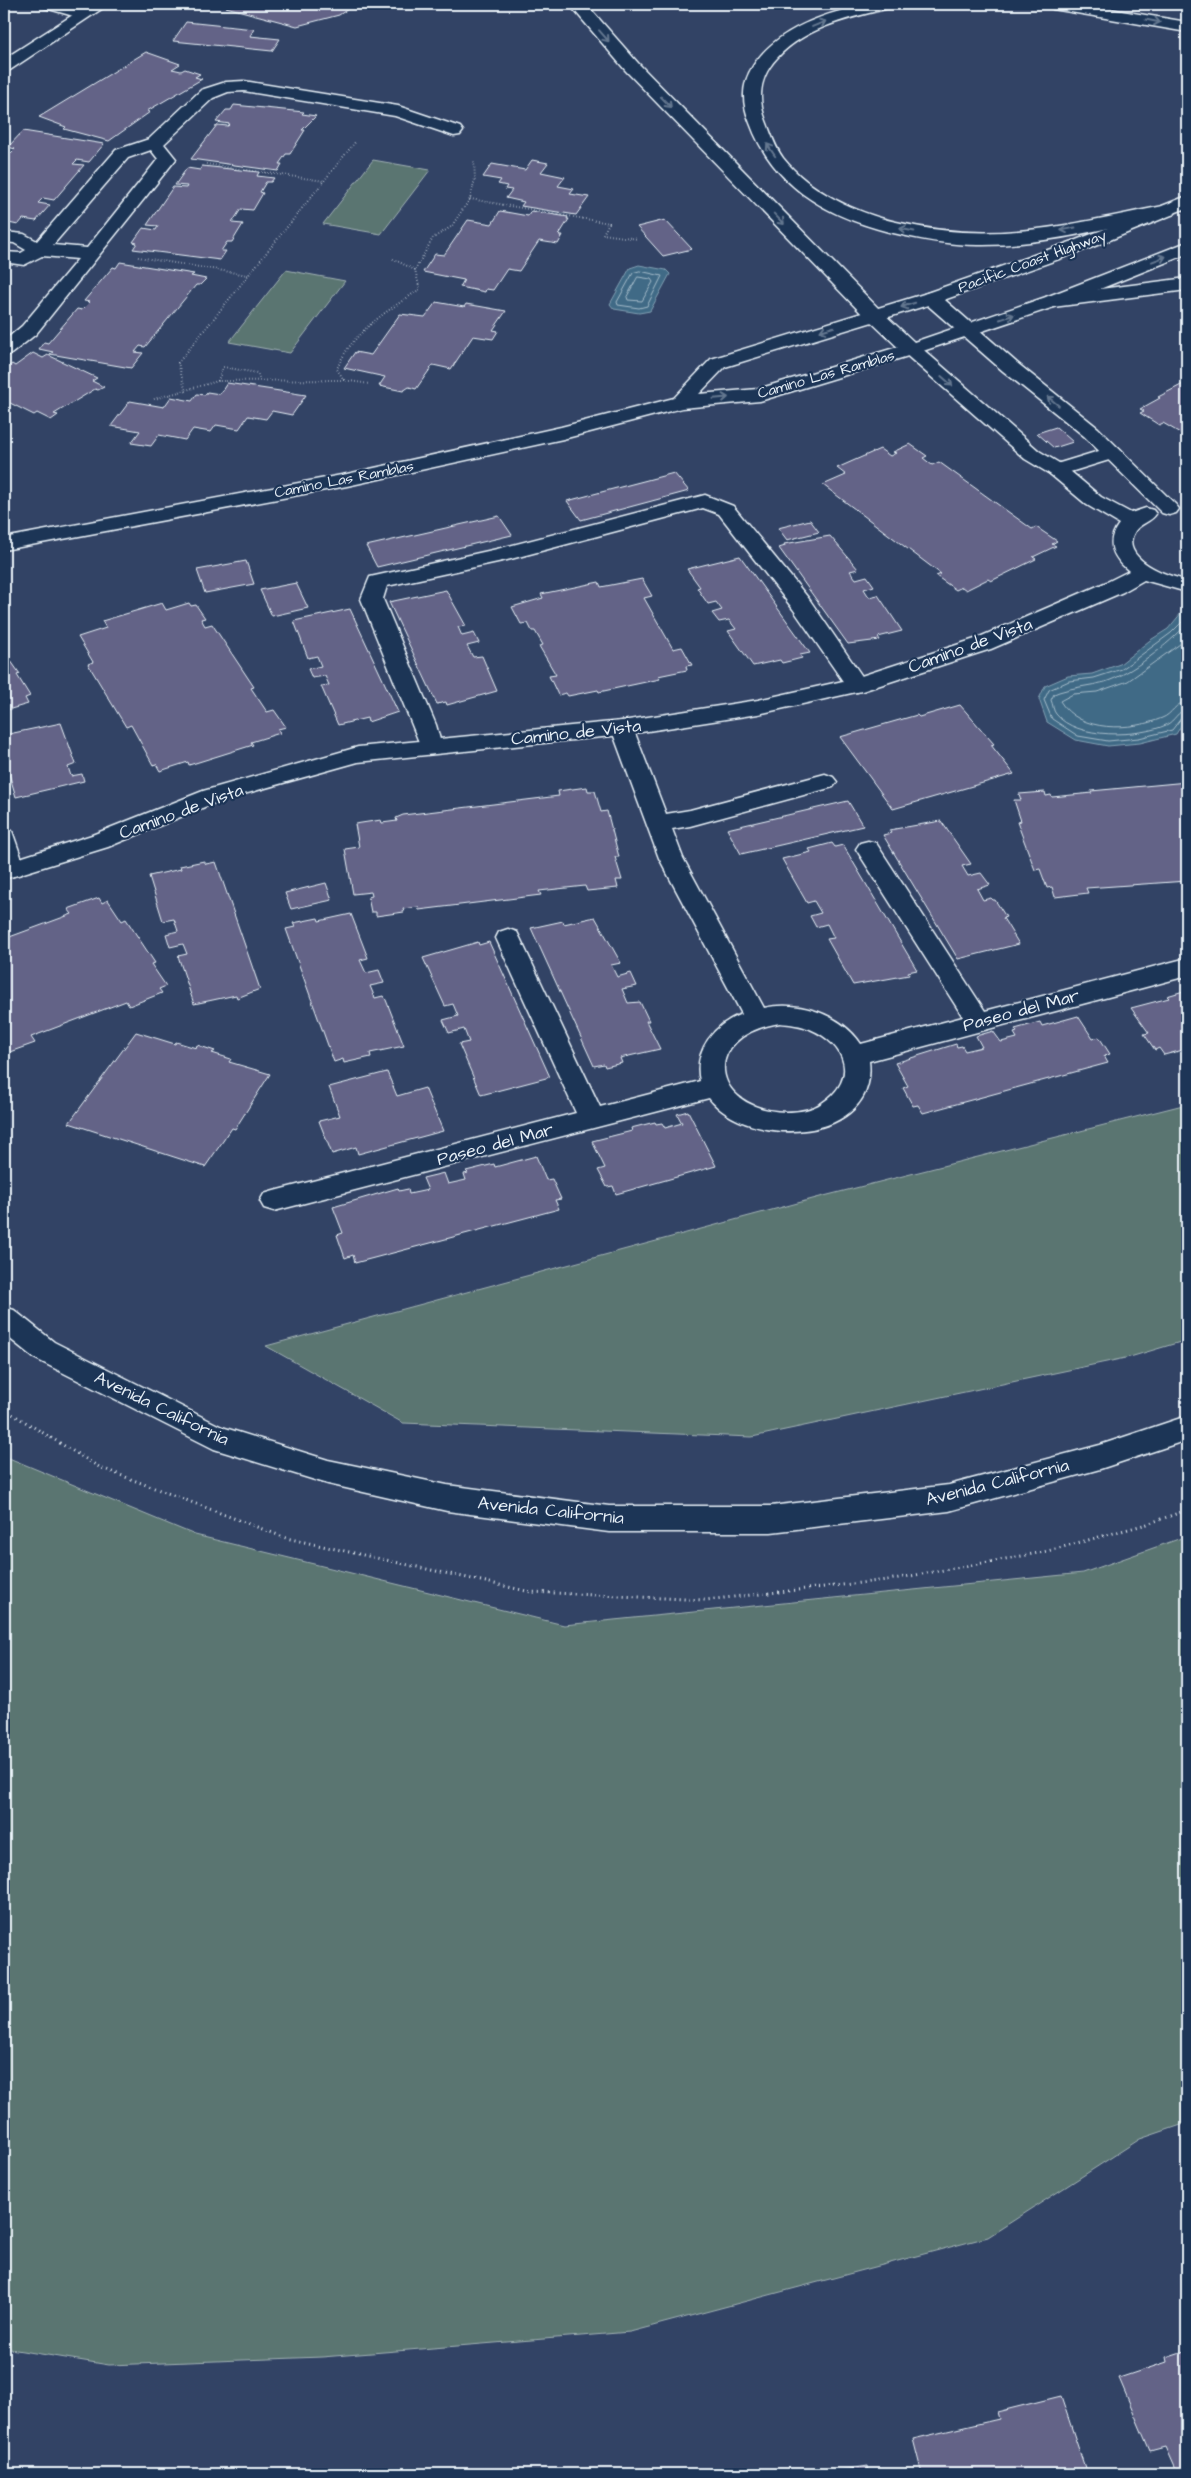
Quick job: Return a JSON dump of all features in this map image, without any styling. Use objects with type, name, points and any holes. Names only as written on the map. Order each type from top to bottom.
[{"type":"main road","points":[[48,4],[84,14]]},
{"type":"main road","points":[[4,66],[102,4]]},
{"type":"main road","points":[[577,4],[632,67],[874,315],[1032,454],[1058,470],[1094,501],[1131,522]]},
{"type":"main road","points":[[887,4],[840,15],[805,30],[778,48],[761,65],[753,84],[752,102],[768,149],[793,178],[811,192],[834,206],[891,227],[951,238],[1029,236],[1168,210]]},
{"type":"main road","points":[[1053,4],[1187,27]]},
{"type":"main road","points":[[4,257],[24,259],[39,250],[122,154],[155,143],[208,94],[226,87],[244,86],[398,111],[454,131]]},
{"type":"main road","points":[[4,350],[29,330],[167,159],[155,143]]},
{"type":"main road","name":"Pacific Coast Highway","points":[[874,315],[931,298],[1083,244],[1187,201]]},
{"type":"main road","points":[[4,237],[18,238],[39,250],[92,254]]},
{"type":"main road","points":[[911,349],[1053,301],[1187,248]]},
{"type":"main road","points":[[1053,301],[1187,284]]},
{"type":"main road","points":[[931,298],[1091,432],[1139,481],[1178,509]]},
{"type":"main road","points":[[681,402],[718,363],[874,315]]},
{"type":"main road","name":"Camino Las Ramblas","points":[[4,544],[347,480],[564,432],[681,402],[760,395],[911,349]]},
{"type":"main road","points":[[1058,470],[1112,453]]},
{"type":"main road","points":[[431,747],[425,725],[372,599],[378,582],[500,555],[704,501],[726,510],[800,604],[857,684]]},
{"type":"main road","points":[[1178,509],[1141,516],[1131,522],[1123,534],[1122,546],[1129,560],[1142,572],[1161,580],[1187,586]]},
{"type":"main road","name":"Camino de Vista","points":[[8,870],[100,841],[211,796],[358,755],[622,728],[758,707],[857,684],[983,644],[1115,587],[1142,572]]},
{"type":"main road","points":[[622,728],[671,858],[756,1018]]},
{"type":"main road","points":[[657,823],[690,818],[825,782]]},
{"type":"main road","points":[[4,838],[8,870]]},
{"type":"main road","points":[[868,849],[978,1022]]},
{"type":"main road","points":[[508,938],[592,1118]]},
{"type":"main road","name":"Paseo del Mar","points":[[855,1055],[1187,967]]},
{"type":"main road","points":[[780,1014],[804,1017],[826,1025],[844,1038],[855,1055],[858,1075],[851,1095],[834,1110],[810,1121],[782,1122],[754,1118],[731,1104],[715,1087],[710,1065],[715,1045],[732,1028],[756,1018],[780,1014]]},
{"type":"main road","name":"Paseo del Mar","points":[[274,1201],[715,1087]]},
{"type":"main road","name":"Avenida California","points":[[4,1318],[44,1350],[214,1436],[328,1472],[447,1498],[608,1520],[771,1518],[949,1498],[1100,1457],[1187,1428]]},
{"type":"path","points":[[344,380],[337,369],[340,360],[352,341],[420,289],[415,270],[433,238],[451,227],[470,199],[475,179],[474,156],[454,131]]},
{"type":"path","points":[[186,392],[178,363],[359,138]]},
{"type":"path","points":[[167,159],[324,181]]},
{"type":"path","points":[[470,199],[608,223],[603,234],[638,239]]},
{"type":"path","points":[[92,254],[116,254],[249,275]]},
{"type":"path","points":[[391,258],[415,270]]},
{"type":"path","points":[[218,381],[223,367],[256,373],[260,379]]},
{"type":"path","points":[[154,399],[186,392],[218,381],[260,379],[344,380],[369,384]]},
{"type":"green space","points":[[373,160],[430,170],[381,234],[323,224]]},
{"type":"green space","points":[[286,270],[345,281],[290,353],[229,342]]},
{"type":"green space","points":[[1187,1104],[1187,1340],[1130,1357],[752,1437],[403,1423],[266,1346],[820,1197]]},
{"type":"green space","points":[[4,1456],[195,1535],[564,1625],[1083,1573],[1187,1536],[1187,2123],[1140,2139],[988,2237],[630,2332],[322,2357],[109,2365],[4,2348]]},
{"type":"water","points":[[639,265],[666,270],[670,274],[650,311],[639,313],[614,309],[610,304],[630,268]]},
{"type":"water","points":[[1182,612],[1187,612],[1187,716],[1176,734],[1140,743],[1108,746],[1076,740],[1047,722],[1039,699],[1045,686],[1068,676],[1092,674],[1120,664],[1168,629]]},
{"type":"building","points":[[231,4],[354,5],[339,15],[297,26],[226,7]]},
{"type":"building","points":[[186,22],[254,29],[250,36],[280,39],[272,51],[173,41]]},
{"type":"building","points":[[146,52],[180,64],[172,69],[181,71],[185,69],[200,74],[195,77],[202,79],[147,111],[150,112],[109,141],[64,129],[66,127],[39,117]]},
{"type":"building","points":[[234,105],[304,112],[302,114],[316,116],[302,130],[305,130],[290,154],[286,154],[279,164],[282,164],[278,171],[191,159],[217,125],[228,126],[230,124],[216,122],[226,110],[231,110]]},
{"type":"building","points":[[23,131],[104,144],[89,162],[77,160],[73,164],[84,165],[54,200],[43,198],[38,203],[50,205],[36,221],[23,219],[18,225],[4,222],[4,154],[9,155],[15,149],[8,147]]},
{"type":"building","points":[[532,160],[548,163],[541,172],[565,177],[558,186],[574,189],[570,194],[589,197],[576,215],[521,206],[524,202],[506,198],[512,190],[505,189],[507,186],[498,184],[501,180],[483,177],[492,164],[525,170]]},
{"type":"building","points":[[202,166],[259,172],[257,176],[274,178],[271,182],[266,182],[260,192],[263,193],[253,210],[241,209],[232,223],[243,224],[232,242],[227,242],[221,251],[226,251],[220,260],[133,249],[137,243],[133,242],[143,228],[156,230],[158,226],[147,225],[173,187],[186,188],[187,186],[175,185],[187,168],[200,170]]},
{"type":"building","points":[[500,211],[528,216],[531,211],[568,217],[567,219],[569,219],[559,235],[563,235],[558,244],[539,241],[519,271],[507,269],[493,290],[486,289],[485,292],[460,287],[464,280],[423,272],[435,254],[444,255],[468,220],[492,224]]},
{"type":"building","points":[[665,220],[692,249],[663,256],[637,227]]},
{"type":"building","points":[[120,262],[194,274],[191,276],[206,279],[200,285],[196,285],[145,347],[140,346],[135,352],[143,353],[131,368],[50,354],[53,352],[39,349],[44,342],[48,343],[77,309],[82,310],[90,302],[84,301],[113,267],[116,268]]},
{"type":"building","points":[[436,302],[464,307],[466,304],[506,311],[493,330],[498,331],[493,339],[473,336],[451,369],[433,365],[416,389],[409,387],[403,391],[379,386],[385,377],[344,368],[355,352],[371,355],[400,314],[425,317]]},
{"type":"building","points":[[33,353],[43,358],[48,355],[97,378],[92,381],[104,387],[98,390],[95,389],[54,414],[58,415],[51,420],[37,413],[34,415],[4,400],[4,369],[12,364],[15,366]]},
{"type":"building","points":[[1187,382],[1187,437],[1163,423],[1159,425],[1140,413],[1144,411],[1140,409],[1160,398],[1158,397]]},
{"type":"building","points":[[227,383],[306,395],[292,415],[272,411],[266,419],[248,416],[239,429],[216,425],[211,432],[193,429],[185,440],[159,435],[151,446],[131,443],[140,431],[111,426],[130,401],[164,407],[171,397],[192,401],[197,394],[205,395],[207,392],[220,394]]},
{"type":"building","points":[[1056,427],[1073,442],[1054,448],[1037,433]]},
{"type":"building","points":[[910,444],[927,456],[923,458],[932,465],[939,462],[1032,529],[1036,527],[1057,541],[1052,544],[1056,546],[1033,557],[1036,559],[991,581],[988,579],[966,590],[962,587],[956,590],[936,576],[941,574],[823,485],[846,475],[837,468],[880,449],[890,456],[896,453],[893,452]]},
{"type":"building","points":[[674,473],[689,491],[581,520],[567,501]]},
{"type":"building","points":[[499,516],[512,535],[377,567],[366,546]]},
{"type":"building","points":[[810,520],[819,532],[787,540],[778,528]]},
{"type":"building","points":[[830,536],[858,569],[850,571],[856,579],[867,576],[874,586],[864,589],[869,597],[878,595],[902,631],[878,637],[880,640],[848,644],[779,548],[785,546],[784,544]]},
{"type":"building","points":[[740,556],[810,653],[800,655],[802,658],[782,663],[780,660],[753,666],[728,631],[736,629],[729,620],[719,622],[712,613],[722,610],[716,602],[708,604],[697,588],[700,587],[687,569]]},
{"type":"building","points":[[246,561],[254,584],[205,593],[197,570]]},
{"type":"building","points":[[642,579],[652,596],[644,598],[673,649],[682,647],[692,665],[686,666],[687,670],[658,676],[660,679],[599,692],[598,690],[568,696],[566,693],[558,695],[549,676],[556,675],[539,646],[543,645],[528,623],[521,624],[512,607],[543,598],[541,594],[599,582],[601,587]]},
{"type":"building","points":[[296,583],[308,608],[272,616],[260,590]]},
{"type":"building","points":[[446,590],[466,626],[458,627],[462,636],[474,633],[479,643],[467,646],[473,657],[482,656],[497,691],[447,705],[446,702],[437,704],[389,602]]},
{"type":"building","points":[[162,603],[166,610],[189,603],[191,606],[196,605],[205,618],[201,619],[205,626],[212,624],[254,687],[251,688],[267,712],[274,710],[286,727],[278,729],[280,733],[251,742],[253,745],[189,765],[188,762],[160,771],[156,764],[153,765],[131,725],[126,727],[88,664],[93,662],[78,637],[106,628],[102,621]]},
{"type":"building","points":[[350,609],[398,712],[368,722],[367,718],[338,725],[321,686],[329,685],[325,676],[312,678],[308,669],[321,666],[317,656],[308,658],[294,621]]},
{"type":"building","points":[[6,654],[20,674],[17,675],[30,696],[25,698],[28,704],[4,711],[4,655]]},
{"type":"building","points":[[960,705],[994,744],[991,745],[1014,774],[893,809],[840,737],[917,715],[919,717]]},
{"type":"building","points":[[61,723],[76,764],[68,767],[71,776],[82,774],[84,781],[16,797],[4,757],[4,735]]},
{"type":"building","points":[[1187,782],[1187,881],[1086,888],[1088,893],[1055,897],[1052,887],[1047,888],[1040,869],[1035,870],[1017,822],[1021,821],[1014,800],[1021,800],[1019,794],[1045,792],[1046,796],[1051,795],[1052,797],[1092,793],[1091,791]]},
{"type":"building","points":[[587,787],[588,791],[595,791],[601,812],[607,811],[619,857],[615,857],[622,880],[616,880],[618,888],[587,891],[585,886],[539,891],[541,895],[419,910],[418,907],[403,909],[404,912],[376,916],[376,912],[371,912],[368,897],[372,896],[371,892],[353,894],[345,849],[359,847],[355,824],[381,820],[382,823],[397,821],[396,818],[403,815],[559,796],[558,791]]},
{"type":"building","points":[[848,801],[863,826],[741,854],[727,829]]},
{"type":"building","points":[[941,821],[971,864],[962,866],[968,876],[981,873],[990,885],[977,889],[983,900],[991,898],[995,900],[1006,917],[1003,918],[1019,944],[958,959],[883,835],[891,833],[889,830]]},
{"type":"building","points":[[832,843],[835,847],[843,845],[917,970],[908,972],[909,975],[853,985],[827,939],[834,938],[827,924],[816,927],[810,916],[821,913],[814,901],[807,903],[782,859],[811,852],[809,849]]},
{"type":"building","points":[[204,861],[206,864],[216,862],[260,989],[237,998],[236,995],[194,1004],[178,956],[187,954],[183,944],[170,947],[166,934],[178,931],[174,919],[163,921],[149,876],[181,869],[180,866]]},
{"type":"building","points":[[326,883],[332,900],[291,909],[285,893]]},
{"type":"building","points":[[99,898],[102,903],[108,900],[122,921],[126,919],[155,963],[151,964],[166,986],[159,989],[162,993],[129,1006],[126,1001],[31,1037],[35,1043],[4,1054],[4,939],[72,914],[68,909]]},
{"type":"building","points":[[351,914],[368,958],[360,960],[366,973],[379,970],[384,983],[370,986],[375,998],[383,996],[386,1000],[404,1046],[370,1053],[371,1057],[344,1063],[343,1059],[334,1062],[286,929],[295,927],[293,923],[318,918],[319,921]]},
{"type":"building","points":[[595,917],[621,963],[611,965],[617,977],[631,973],[637,986],[622,989],[628,1003],[640,1002],[649,1021],[646,1021],[660,1049],[620,1058],[622,1063],[605,1067],[604,1064],[594,1066],[531,928],[563,921],[564,924]]},
{"type":"building","points":[[478,942],[479,945],[489,942],[550,1077],[481,1095],[459,1044],[469,1042],[464,1029],[449,1033],[443,1020],[458,1016],[453,1004],[445,1006],[423,958]]},
{"type":"building","points":[[1187,990],[1187,1049],[1164,1055],[1159,1048],[1155,1050],[1144,1034],[1149,1033],[1131,1008],[1169,998],[1167,996]]},
{"type":"building","points":[[1078,1016],[1093,1039],[1099,1037],[1110,1054],[1104,1056],[1108,1063],[923,1113],[918,1105],[913,1106],[903,1088],[908,1086],[895,1063],[956,1044],[957,1047],[962,1046],[965,1051],[982,1047],[976,1036],[993,1031],[1001,1042],[1017,1038],[1014,1033],[1017,1032],[1015,1029],[1040,1022],[1042,1026]]},
{"type":"building","points":[[136,1032],[175,1044],[176,1042],[196,1048],[197,1045],[215,1051],[212,1053],[231,1059],[229,1062],[270,1074],[235,1129],[232,1128],[205,1167],[69,1123]]},
{"type":"building","points":[[387,1072],[397,1096],[425,1088],[443,1131],[358,1154],[356,1147],[332,1154],[319,1121],[340,1116],[329,1087]]},
{"type":"building","points":[[688,1111],[716,1166],[616,1194],[613,1186],[607,1187],[598,1170],[605,1168],[592,1141],[632,1131],[631,1128],[655,1122],[656,1124],[662,1123],[665,1128],[682,1123],[677,1114]]},
{"type":"building","points":[[536,1156],[546,1180],[552,1179],[561,1199],[555,1200],[559,1209],[355,1263],[353,1255],[345,1258],[337,1235],[343,1233],[333,1207],[398,1188],[399,1191],[408,1189],[409,1194],[428,1190],[423,1178],[444,1173],[448,1184],[466,1180],[464,1174],[468,1173],[466,1171],[494,1164],[495,1167]]},
{"type":"building","points":[[1187,2350],[1187,2474],[1177,2474],[1165,2447],[1150,2451],[1119,2378],[1167,2362],[1166,2357]]},
{"type":"building","points":[[1061,2396],[1087,2474],[922,2474],[913,2439],[999,2419],[997,2412]]},
{"type":"building","points":[[868,2466],[869,2474],[817,2474]]},
{"type":"building","points":[[812,2469],[813,2474],[774,2474]]}]
